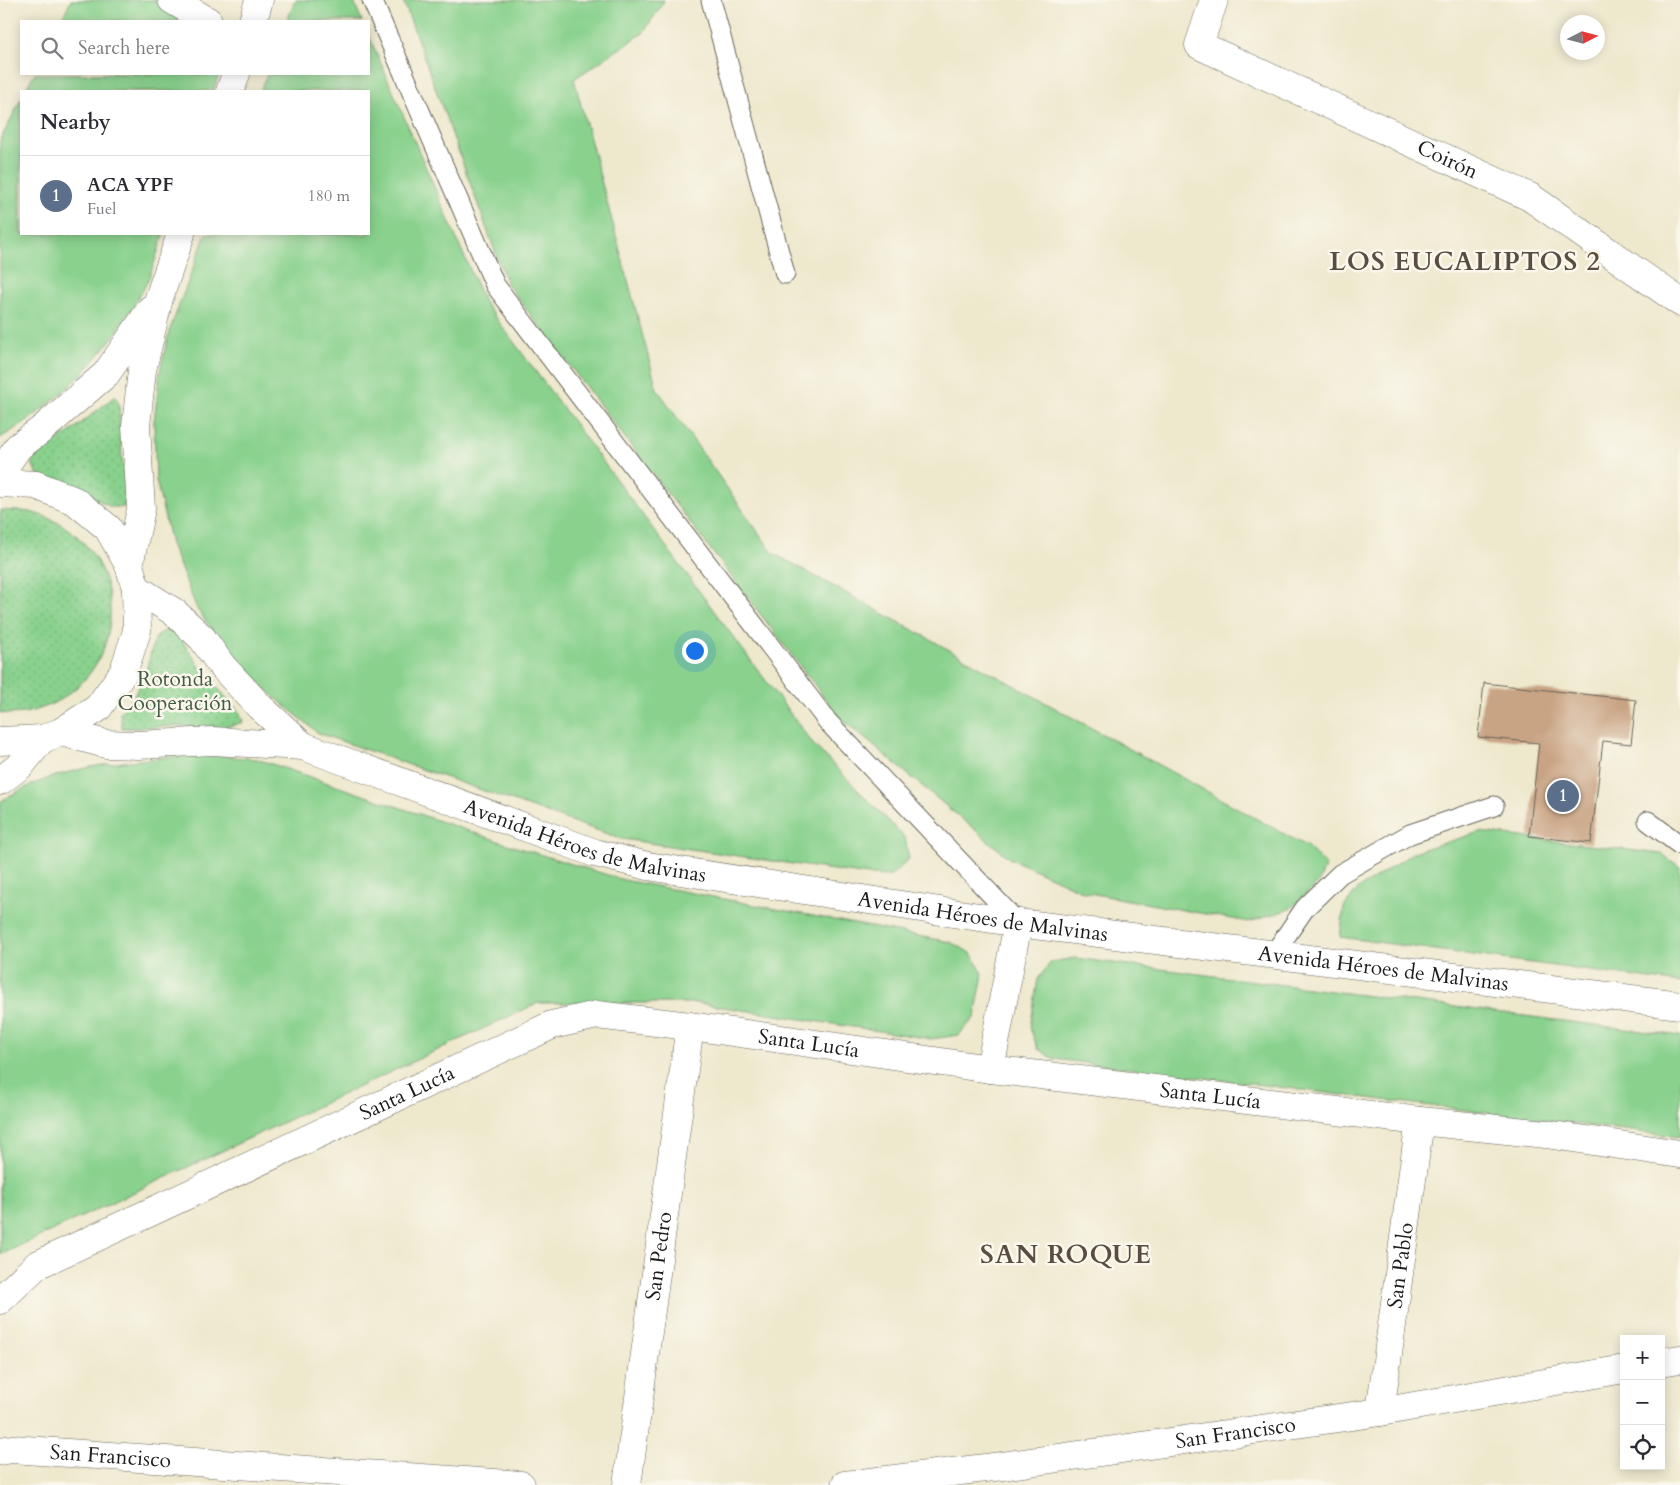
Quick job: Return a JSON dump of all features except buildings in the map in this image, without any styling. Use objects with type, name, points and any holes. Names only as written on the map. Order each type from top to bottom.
[{"type":"street","points":[[172,0],[206,20]]},
{"type":"street","points":[[253,20],[259,0]]},
{"type":"street","name":"Coirón","points":[[1214,0],[1199,45],[1530,197],[1680,302]]},
{"type":"street","points":[[230,90],[236,75]]},
{"type":"street","points":[[0,781],[52,735],[98,708],[123,673],[137,631],[132,576],[141,509],[136,426],[142,370],[159,298],[181,235]]},
{"type":"street","points":[[0,474],[18,447],[41,430],[106,374],[159,298]]},
{"type":"street","points":[[0,483],[36,485],[76,501],[108,528],[132,576]]},
{"type":"street","name":"Avenida Héroes de Malvinas","points":[[132,576],[202,638],[222,666],[254,700],[303,746]]},
{"type":"street","points":[[0,741],[52,735]]},
{"type":"street","name":"Avenida Héroes de Malvinas","points":[[52,735],[106,744],[138,745],[212,741],[303,746],[595,853],[648,866],[1018,923],[1680,1005]]},
{"type":"street","points":[[990,1069],[1018,923]]},
{"type":"street","name":"Santa Lucía","points":[[0,1300],[37,1265],[552,1025],[597,1015],[690,1026],[990,1069],[1420,1121],[1546,1134],[1680,1154]]},
{"type":"street","name":"San Pedro","points":[[627,1485],[690,1026]]},
{"type":"street","name":"San Pablo","points":[[1380,1412],[1420,1121]]},
{"type":"street","points":[[1665,1361],[1680,1359]]},
{"type":"street","name":"San Francisco","points":[[845,1485],[1002,1466],[1380,1412],[1620,1370]]},
{"type":"street","name":"San Francisco","points":[[0,1452],[12,1449],[521,1485]]},
{"type":"lane","points":[[372,0],[495,285],[828,722],[1018,923]]},
{"type":"lane","points":[[710,0],[785,274]]},
{"type":"lane","points":[[1274,955],[1305,908],[1340,874],[1410,834],[1494,806]]},
{"type":"lane","points":[[1648,821],[1680,845]]},
{"type":"green space","points":[[71,0],[172,0],[204,20],[61,20]]},
{"type":"green space","points":[[295,0],[353,0],[362,20],[287,20]]},
{"type":"green space","points":[[403,0],[664,0],[643,33],[574,79],[657,389],[773,553],[1308,847],[1326,865],[1318,883],[1290,909],[1249,922],[1084,892],[1009,858],[840,718],[507,284]]},
{"type":"green space","points":[[370,38],[484,302],[813,744],[905,838],[909,859],[891,876],[868,875],[622,839],[318,733],[273,696],[225,647],[197,609],[171,544],[156,480],[154,422],[160,371],[169,332],[206,235],[370,235],[370,90],[260,90],[267,75],[370,75]]},
{"type":"green space","points":[[33,75],[219,75],[213,90],[26,90]]},
{"type":"green space","points":[[20,101],[20,235],[164,235],[144,288],[115,334],[99,354],[64,391],[44,408],[0,438],[0,141]]},
{"type":"green space","points":[[115,396],[119,404],[122,459],[127,493],[124,507],[111,507],[72,486],[37,474],[32,463],[38,453],[74,429]]},
{"type":"green space","name":"Rotonda Cooperación","points":[[0,510],[30,512],[60,524],[84,543],[100,567],[109,595],[110,624],[102,652],[86,678],[54,703],[40,709],[16,714],[0,713]]},
{"type":"green space","name":"Rotonda Cooperación","points":[[166,629],[178,635],[205,674],[240,713],[243,722],[218,727],[122,728],[120,713],[135,694],[145,674],[155,638]]},
{"type":"green space","points":[[200,754],[257,759],[516,847],[624,880],[950,942],[971,953],[983,974],[975,1017],[959,1035],[931,1039],[697,1003],[538,1003],[0,1255],[0,802],[22,789],[46,779],[71,772],[123,762]]},
{"type":"green space","points":[[1480,832],[1662,854],[1680,867],[1680,983],[1340,937],[1344,907],[1357,890],[1414,852]]},
{"type":"green space","points":[[1075,958],[1680,1036],[1680,1137],[1054,1059],[1038,1049],[1030,1028],[1038,979],[1051,962]]},
{"type":"place","name":"ACA YPF","points":[[1563,796]]},
{"type":"district","name":"LOS EUCALIPTOS 2","points":[[1465,261]]},
{"type":"district","name":"SAN ROQUE","points":[[1066,1254]]}]
